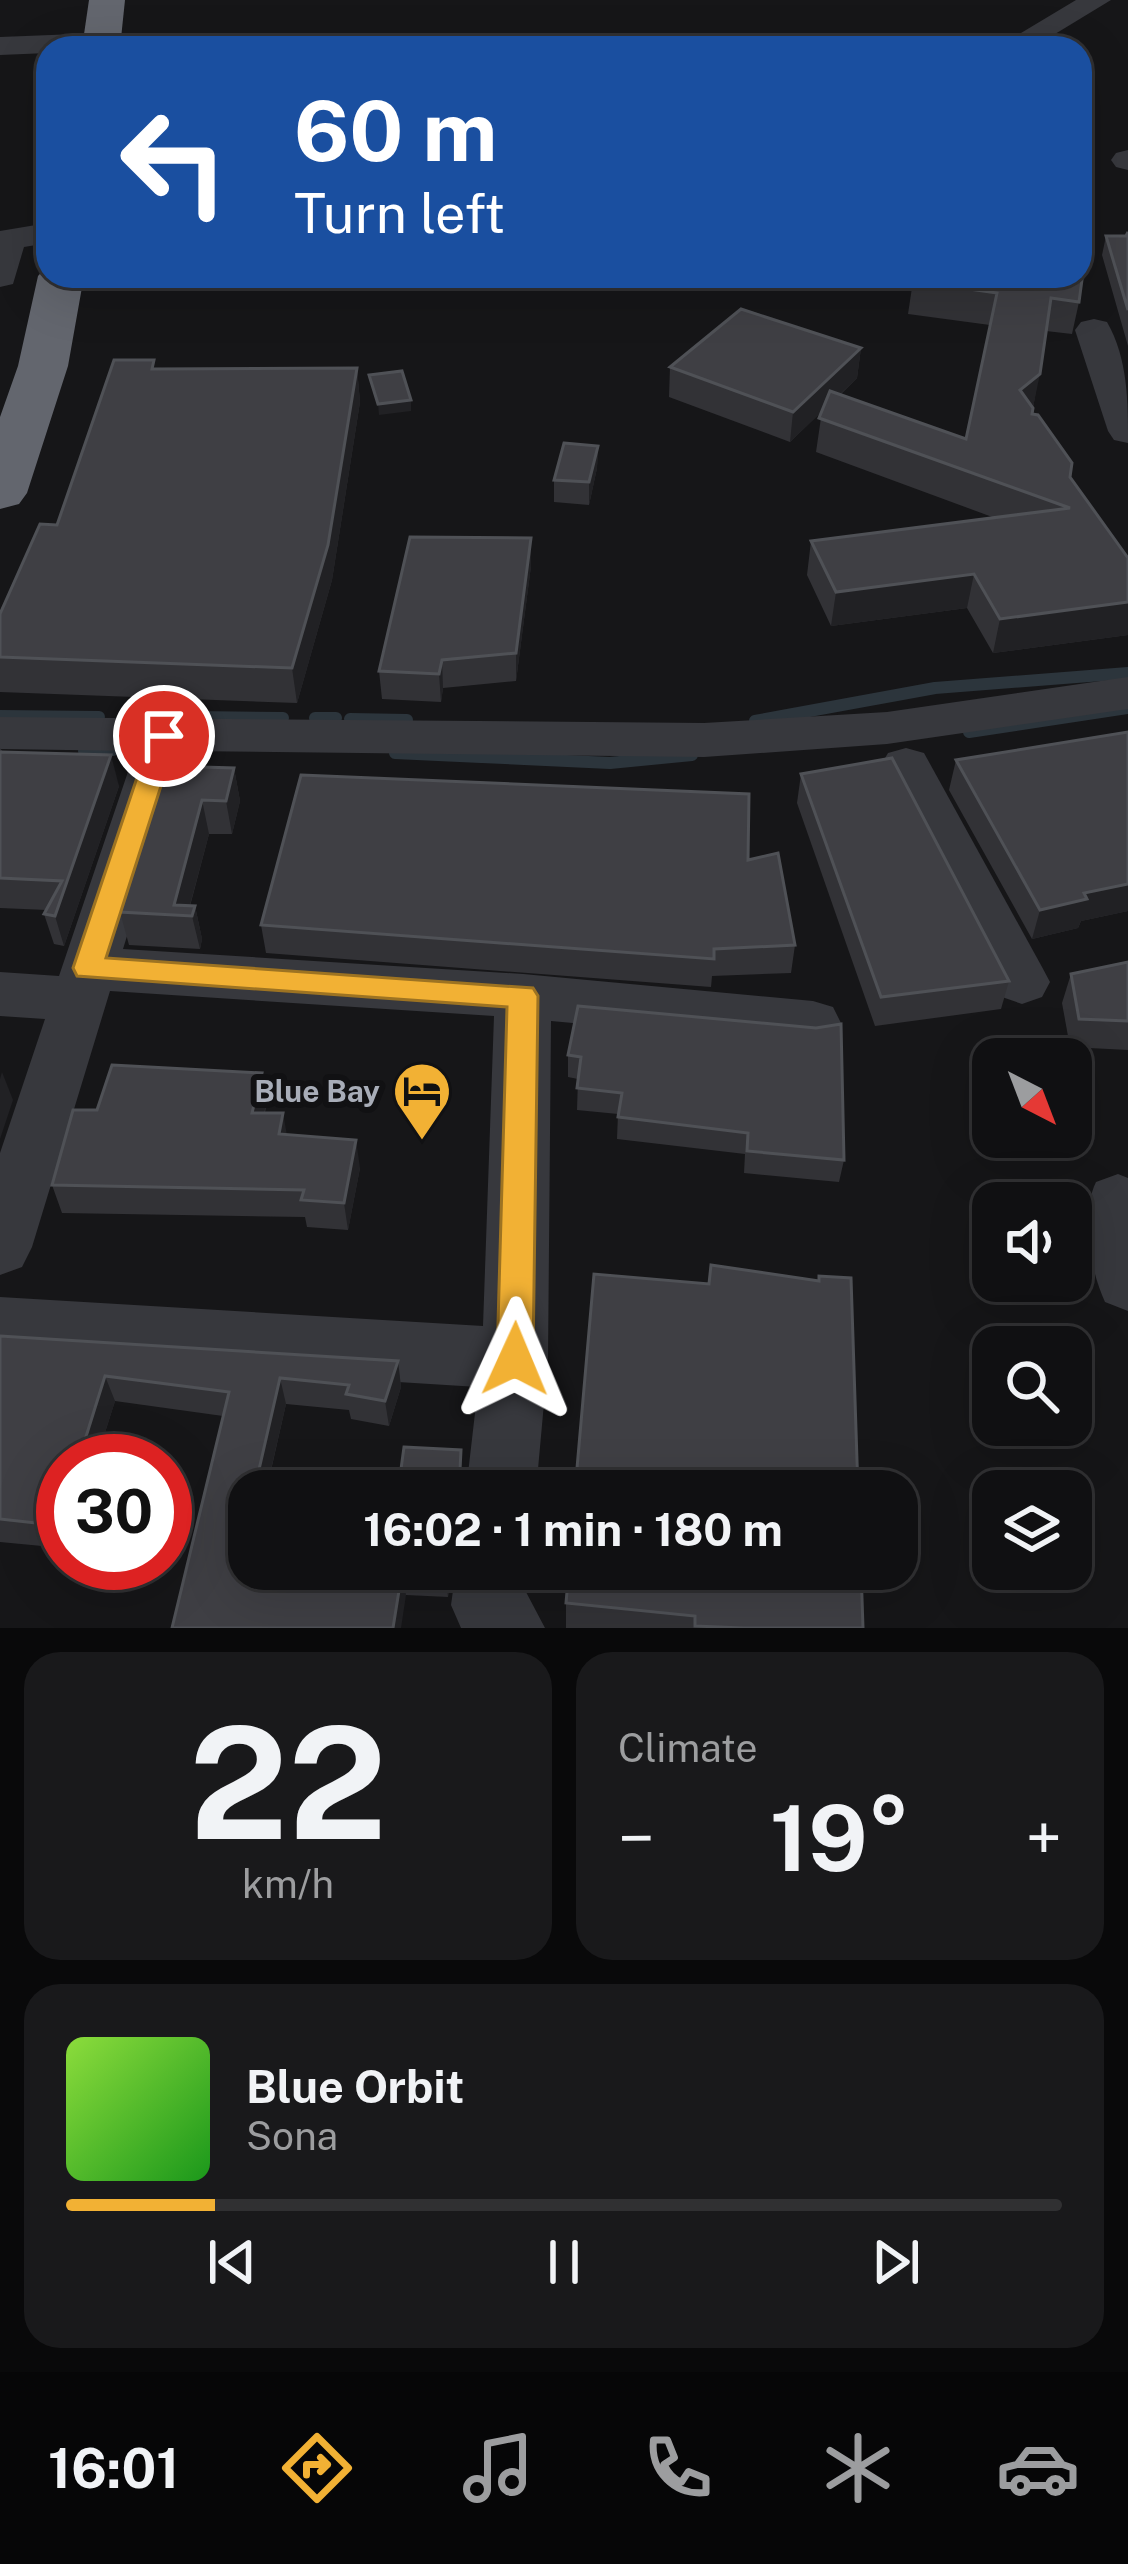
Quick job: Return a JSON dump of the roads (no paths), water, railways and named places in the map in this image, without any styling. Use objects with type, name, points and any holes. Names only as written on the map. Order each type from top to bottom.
[{"type":"highway","points":[[102,36],[107,0]]},
{"type":"highway","points":[[0,493],[44,366],[59,288]]},
{"type":"street","points":[[1032,36],[1097,0]]},
{"type":"street","points":[[0,46],[36,46]]},
{"type":"street","points":[[0,276],[9,239],[36,235]]},
{"type":"street","points":[[1094,330],[1128,431]]},
{"type":"street","points":[[0,733],[704,740],[887,728],[1128,693]]},
{"type":"street","points":[[0,1247],[164,736]]},
{"type":"street","points":[[906,765],[1022,982]]},
{"type":"street","points":[[0,994],[83,984],[523,996],[813,1023]]},
{"type":"street","points":[[503,1470],[515,1359],[523,996]]},
{"type":"street","points":[[1118,1201],[1128,1282]]},
{"type":"street","points":[[0,1328],[515,1359]]},
{"type":"street","points":[[490,1590],[488,1605],[508,1628]]},
{"type":"waterway","points":[[755,721],[935,688],[1128,673]]},
{"type":"waterway","points":[[969,732],[1128,708]]},
{"type":"waterway","points":[[0,716],[99,717]]},
{"type":"waterway","points":[[126,718],[172,717]]},
{"type":"waterway","points":[[193,717],[283,718]]},
{"type":"waterway","points":[[315,718],[336,718]]},
{"type":"waterway","points":[[350,719],[407,720]]},
{"type":"waterway","points":[[84,751],[113,750]]},
{"type":"waterway","points":[[395,753],[610,763],[692,755]]},
{"type":"place","name":"Blue Bay","points":[[422,1142]]}]
